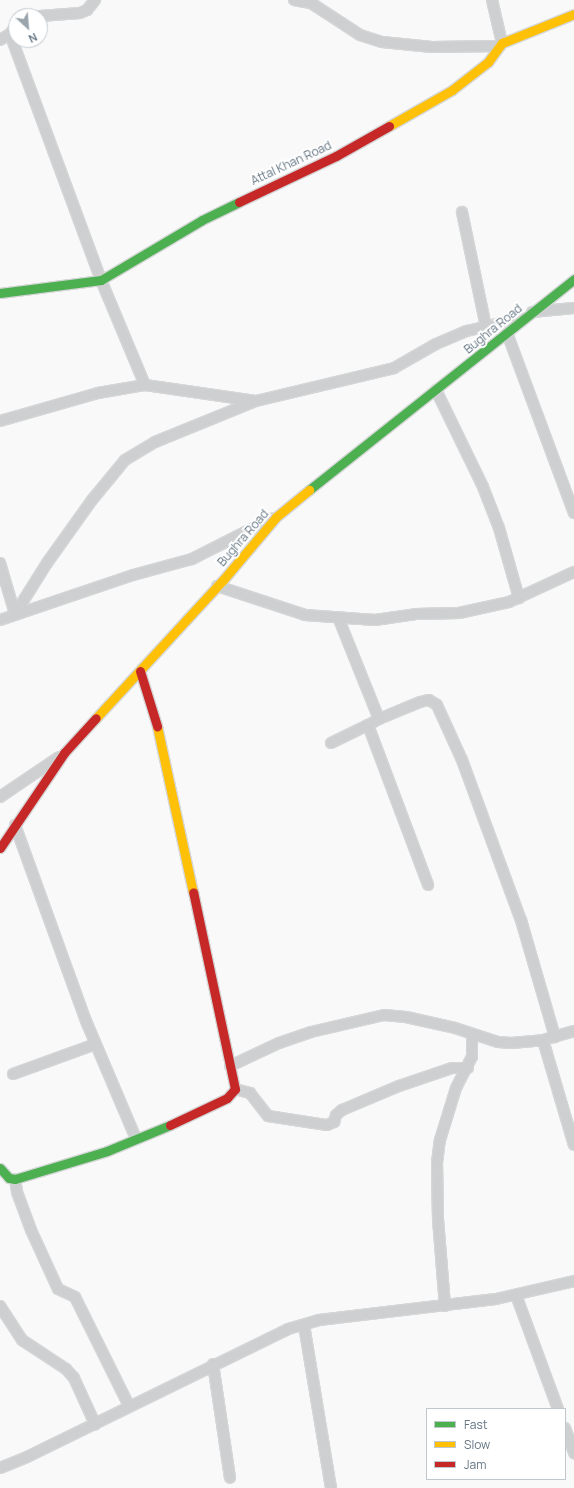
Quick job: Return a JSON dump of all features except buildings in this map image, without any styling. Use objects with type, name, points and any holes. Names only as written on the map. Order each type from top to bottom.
[{"type":"street","points":[[48,15],[80,13],[87,10],[95,0]]},
{"type":"street","points":[[294,0],[311,3],[360,35],[382,42],[432,47],[501,45],[492,0]]},
{"type":"street","name":"Attal Khan Road","points":[[0,293],[101,280],[202,220],[336,156],[452,90],[488,62],[501,45],[517,35],[574,14]]},
{"type":"street","points":[[0,40],[8,34]]},
{"type":"street","points":[[19,48],[101,280],[144,384]]},
{"type":"street","points":[[462,212],[486,327]]},
{"type":"street","name":"Bughra Road","points":[[0,848],[64,753],[217,586],[276,517],[574,279]]},
{"type":"street","points":[[15,614],[47,563],[125,460],[155,442],[256,401],[371,376],[394,368],[436,344],[467,331],[529,315],[574,308]]},
{"type":"street","points":[[507,333],[574,513]]},
{"type":"street","points":[[0,421],[98,393],[144,384],[256,401]]},
{"type":"street","points":[[436,390],[483,487],[499,528],[519,598]]},
{"type":"street","points":[[0,620],[192,559],[276,517]]},
{"type":"street","points":[[0,563],[15,614]]},
{"type":"street","points":[[217,586],[296,613],[338,618],[375,620],[416,614],[459,613],[519,598],[574,572]]},
{"type":"street","points":[[338,618],[379,720]]},
{"type":"street","points":[[140,671],[154,712],[235,1090]]},
{"type":"street","points":[[331,743],[420,702],[429,700],[437,705],[462,760],[522,920],[555,1037]]},
{"type":"street","points":[[368,725],[428,886]]},
{"type":"street","points":[[0,797],[64,753]]},
{"type":"street","points":[[15,825],[96,1044],[136,1140]]},
{"type":"street","points":[[230,1066],[279,1043],[311,1032],[384,1015],[406,1017],[455,1028],[472,1036],[511,1043],[543,1040],[574,1031]]},
{"type":"street","points":[[445,1306],[438,1219],[438,1163],[440,1140],[456,1088],[468,1068],[472,1057],[472,1036]]},
{"type":"street","points":[[543,1040],[574,1146]]},
{"type":"street","points":[[13,1074],[96,1044]]},
{"type":"street","points":[[235,1090],[250,1093],[268,1116],[327,1124],[334,1122],[336,1115],[342,1110],[399,1086],[452,1068],[468,1068]]},
{"type":"street","points":[[0,1168],[9,1178],[15,1179],[136,1140],[227,1098],[235,1090]]},
{"type":"street","points":[[15,1179],[17,1192],[31,1230],[58,1289],[75,1297],[129,1406]]},
{"type":"street","points":[[0,1468],[95,1424],[213,1364],[288,1329],[319,1320],[445,1306],[516,1295],[574,1281]]},
{"type":"street","points":[[516,1295],[558,1408]]},
{"type":"street","points":[[0,1306],[22,1340],[66,1369],[74,1378],[95,1424]]},
{"type":"street","points":[[304,1325],[331,1488]]},
{"type":"street","points":[[213,1364],[230,1478]]},
{"type":"street","points":[[566,1431],[574,1453]]},
{"type":"traffic: fast","points":[[0,293],[101,280],[202,220],[239,202]]},
{"type":"traffic: fast","points":[[309,490],[574,279]]},
{"type":"traffic: fast","points":[[0,1168],[9,1178],[15,1179],[107,1151],[170,1125]]},
{"type":"traffic: slow","points":[[389,126],[452,90],[488,62],[502,43],[574,14]]},
{"type":"traffic: slow","points":[[96,718],[223,580],[276,517],[309,490]]},
{"type":"traffic: slow","points":[[157,726],[193,892]]},
{"type":"traffic: jam","points":[[239,202],[336,156],[389,126]]},
{"type":"traffic: jam","points":[[140,671],[157,726]]},
{"type":"traffic: jam","points":[[0,848],[64,753],[96,718]]},
{"type":"traffic: jam","points":[[170,1125],[227,1098],[235,1089],[193,892]]}]
